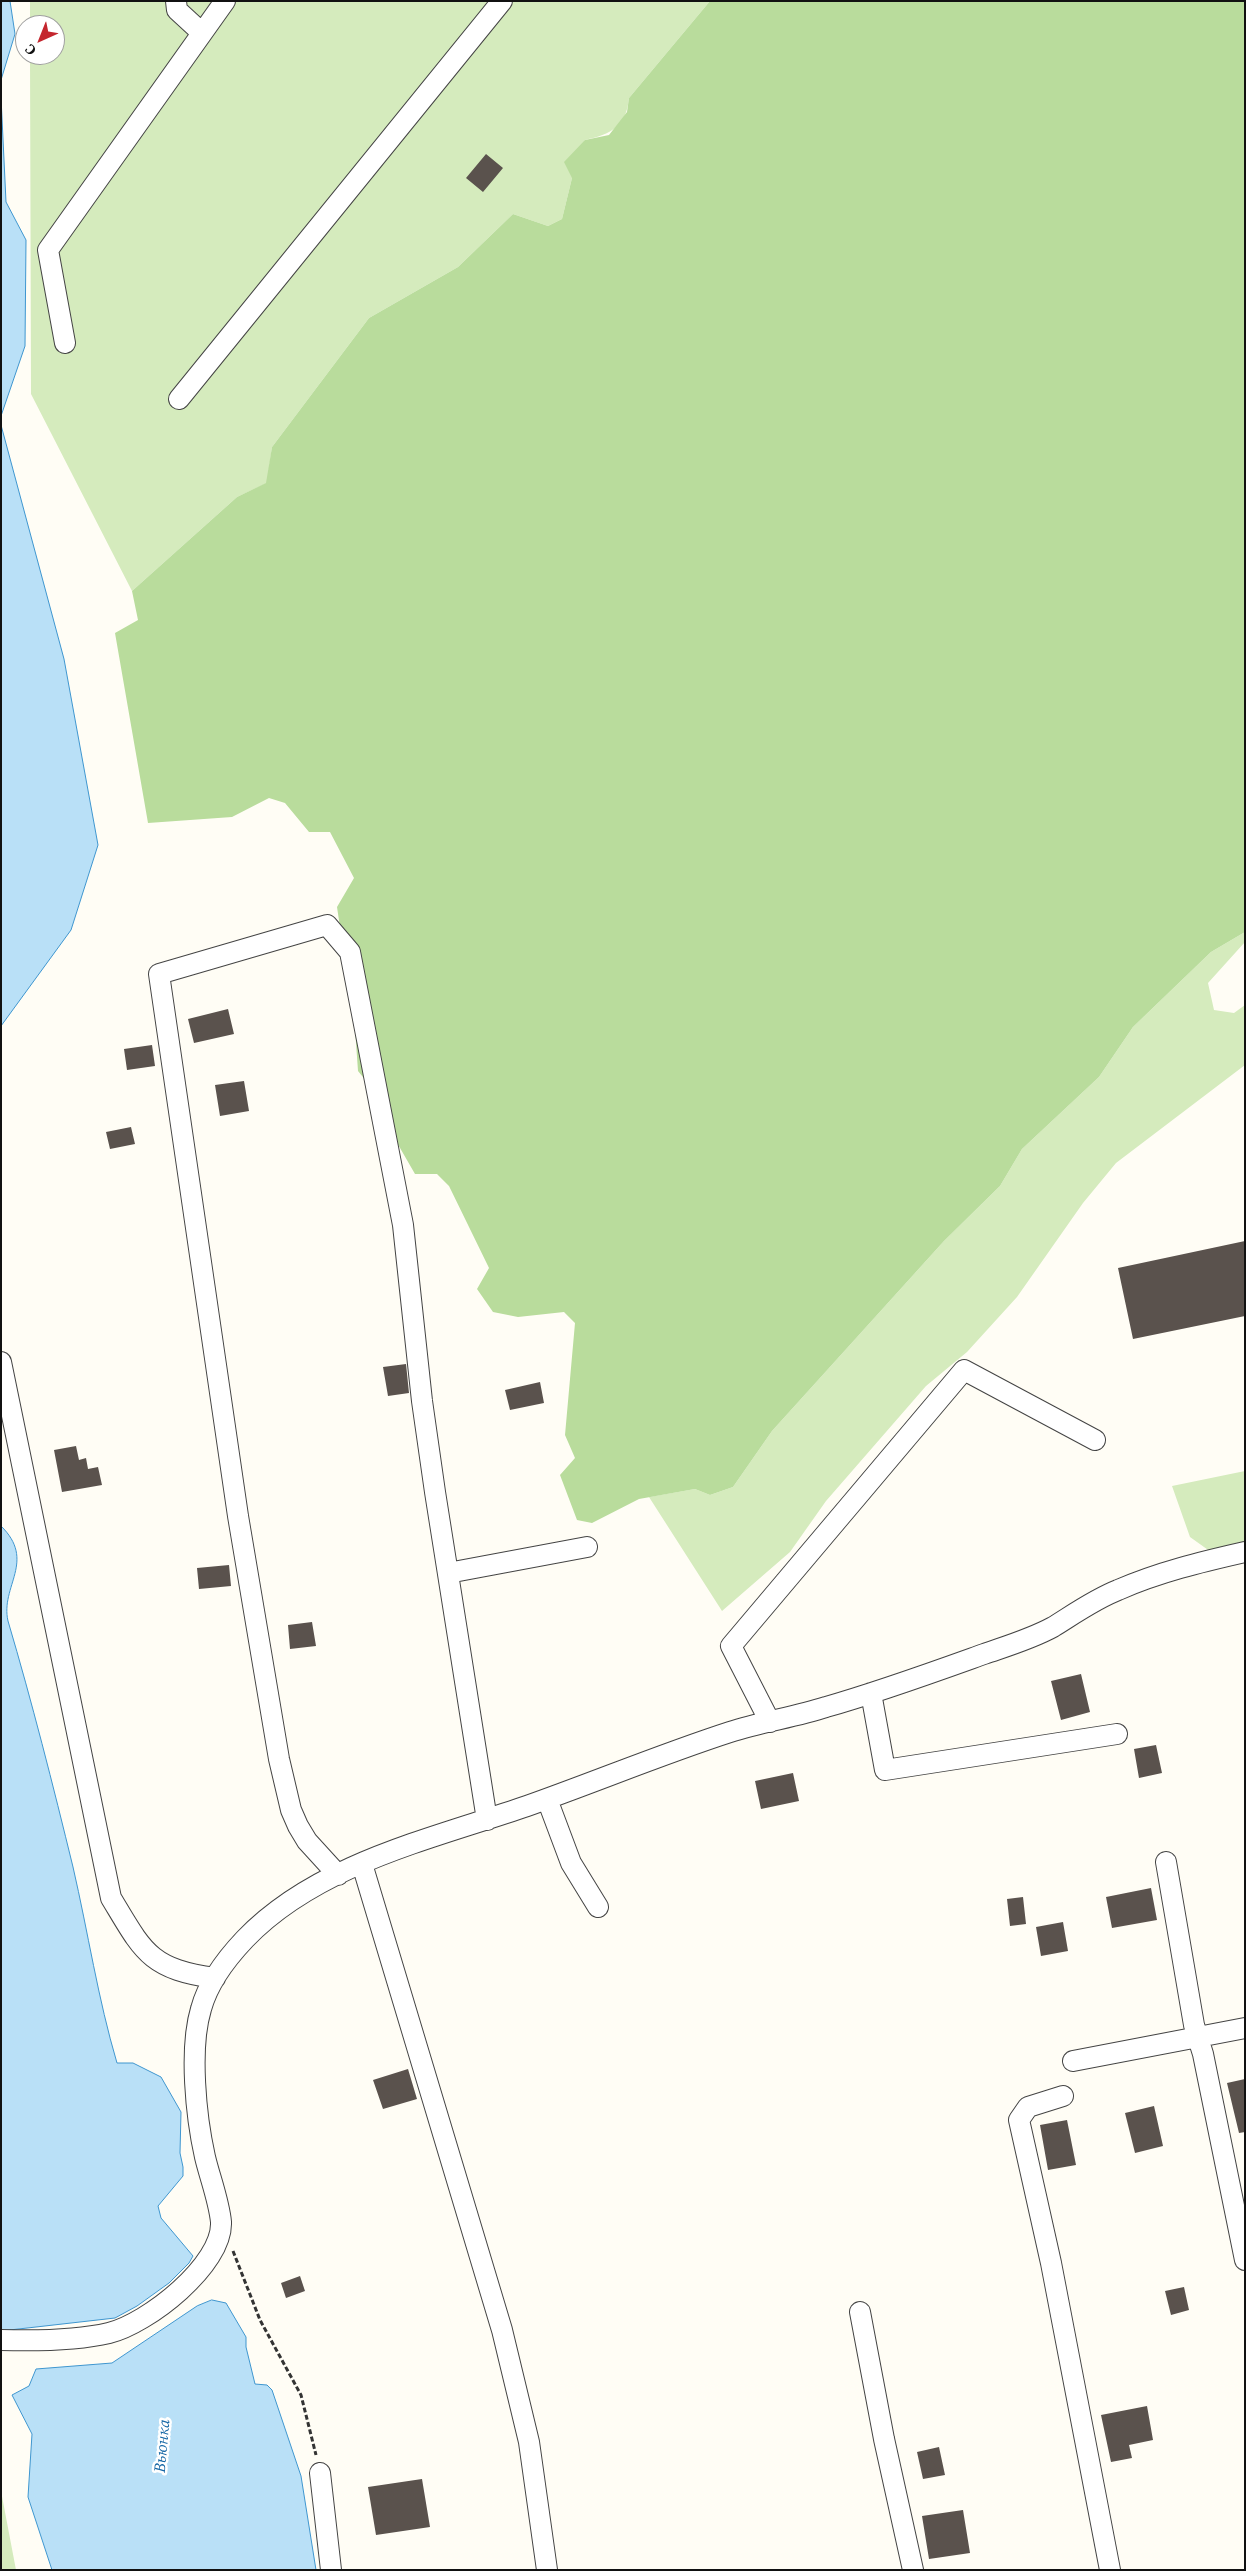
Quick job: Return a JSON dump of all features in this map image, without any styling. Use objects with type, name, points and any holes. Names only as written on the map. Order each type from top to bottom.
[{"type":"street","points":[[176,1],[177,10],[202,33]]},
{"type":"street","points":[[65,343],[48,250],[224,1]]},
{"type":"street","points":[[179,399],[502,1]]},
{"type":"street","points":[[338,1874],[306,1841],[298,1826],[289,1803],[279,1759],[238,1516],[160,974],[328,925],[350,952],[403,1225],[422,1401],[487,1820]]},
{"type":"street","points":[[1,1362],[111,1898],[139,1944],[155,1960],[185,1974],[215,1978]]},
{"type":"street","points":[[770,1722],[731,1646],[964,1370],[1095,1440]]},
{"type":"street","points":[[448,1573],[587,1548]]},
{"type":"street","points":[[1,2340],[31,2341],[106,2334],[140,2320],[198,2272],[216,2246],[221,2220],[204,2155],[196,2100],[197,2027],[201,2008],[215,1978],[231,1954],[267,1919],[338,1874],[732,1732],[871,1693],[1030,1638],[1097,1600],[1148,1578],[1198,1562],[1245,1552]]},
{"type":"street","points":[[871,1693],[885,1770],[1117,1734]]},
{"type":"street","points":[[547,1799],[571,1863],[598,1907]]},
{"type":"street","points":[[1166,1862],[1198,2037],[1245,2260]]},
{"type":"street","points":[[362,1864],[504,2339],[529,2442],[547,2570]]},
{"type":"street","points":[[1073,2061],[1245,2028]]},
{"type":"street","points":[[1063,2096],[1028,2107],[1019,2120],[1051,2263],[1110,2570]]},
{"type":"street","points":[[860,2312],[884,2438],[913,2570]]},
{"type":"street","points":[[320,2473],[331,2570]]},
{"type":"path","points":[[221,2220],[260,2320],[301,2394],[320,2473]]},
{"type":"green space","points":[[30,1],[710,1],[629,98],[625,116],[616,128],[610,132],[585,140],[572,178],[562,219],[548,226],[513,214],[458,267],[369,318],[272,447],[267,483],[237,497],[132,591],[31,394],[30,65],[65,65],[65,15],[30,15]]},
{"type":"green space","points":[[710,1],[1245,1],[1245,932],[1211,952],[1133,1027],[1099,1077],[1022,1149],[1000,1186],[944,1241],[772,1431],[733,1487],[710,1495],[695,1489],[639,1499],[592,1523],[577,1520],[560,1475],[575,1458],[565,1435],[575,1323],[564,1312],[518,1317],[493,1312],[477,1289],[489,1268],[449,1186],[437,1174],[415,1174],[396,1141],[388,1108],[358,1071],[355,1028],[337,907],[354,878],[330,832],[309,832],[285,803],[269,798],[232,817],[148,823],[115,633],[138,620],[132,591],[237,497],[266,483],[272,447],[369,318],[458,267],[513,214],[548,226],[562,219],[572,178],[564,162],[585,140],[609,135],[627,112],[629,98]]},
{"type":"green space","points":[[1245,932],[1245,942],[1208,983],[1214,1010],[1234,1013],[1245,1005],[1245,1065],[1116,1163],[1083,1203],[1017,1297],[967,1352],[926,1386],[826,1501],[790,1552],[722,1611],[649,1497],[695,1489],[710,1495],[733,1487],[772,1431],[944,1241],[1000,1186],[1022,1149],[1099,1077],[1133,1027],[1211,952]]},
{"type":"green space","points":[[1245,1471],[1245,1544],[1211,1552],[1190,1537],[1172,1486]]},
{"type":"green space","points":[[1,2491],[16,2570],[1,2570]]},
{"type":"water","points":[[1,1],[10,1],[15,34],[1,80]]},
{"type":"water","points":[[1,97],[6,202],[26,240],[25,346],[1,416]]},
{"type":"water","points":[[1,425],[64,659],[98,845],[71,930],[1,1026]]},
{"type":"water","points":[[1,1526],[11,1539],[16,1551],[17,1562],[7,1608],[8,1621],[34,1713],[65,1836],[104,2015],[117,2063],[133,2063],[161,2077],[181,2112],[180,2153],[183,2176],[158,2206],[161,2218],[193,2256],[189,2263],[169,2283],[137,2306],[115,2318],[1,2331]]},
{"type":"water","name":"Вьюнка","points":[[212,2300],[226,2303],[246,2337],[246,2347],[255,2384],[267,2385],[272,2390],[301,2476],[316,2570],[52,2570],[28,2497],[32,2434],[12,2395],[29,2386],[36,2369],[112,2363],[197,2306]]},
{"type":"building","points":[[486,154],[503,168],[483,192],[466,178]]},
{"type":"building","points":[[228,1009],[234,1034],[194,1043],[188,1019]]},
{"type":"building","points":[[152,1045],[155,1066],[127,1070],[124,1049]]},
{"type":"building","points":[[244,1081],[249,1111],[220,1116],[215,1085]]},
{"type":"building","points":[[131,1127],[135,1144],[110,1149],[106,1132]]},
{"type":"building","points":[[1245,1241],[1245,1316],[1133,1339],[1118,1268]]},
{"type":"building","points":[[406,1364],[409,1393],[388,1396],[383,1367]]},
{"type":"building","points":[[540,1382],[544,1403],[510,1410],[505,1390]]},
{"type":"building","points":[[76,1446],[79,1460],[86,1458],[88,1469],[98,1467],[102,1485],[62,1492],[54,1450]]},
{"type":"building","points":[[229,1565],[231,1586],[199,1589],[197,1568]]},
{"type":"building","points":[[312,1622],[316,1646],[290,1649],[288,1625]]},
{"type":"building","points":[[1081,1674],[1090,1712],[1061,1720],[1051,1681]]},
{"type":"building","points":[[1156,1745],[1162,1773],[1139,1778],[1134,1749]]},
{"type":"building","points":[[793,1773],[799,1801],[761,1809],[755,1781]]},
{"type":"building","points":[[1151,1888],[1157,1920],[1112,1928],[1106,1897]]},
{"type":"building","points":[[1023,1897],[1026,1924],[1010,1926],[1007,1899]]},
{"type":"building","points":[[1063,1922],[1068,1951],[1041,1956],[1036,1927]]},
{"type":"building","points":[[408,2069],[417,2099],[383,2109],[373,2080]]},
{"type":"building","points":[[1245,2079],[1245,2132],[1239,2133],[1227,2083]]},
{"type":"building","points":[[1154,2106],[1163,2146],[1135,2153],[1125,2113]]},
{"type":"building","points":[[1067,2120],[1076,2165],[1048,2170],[1040,2125]]},
{"type":"building","points":[[300,2276],[305,2291],[286,2298],[281,2283]]},
{"type":"building","points":[[1184,2287],[1189,2310],[1171,2315],[1165,2291]]},
{"type":"building","points":[[1147,2406],[1153,2440],[1129,2445],[1132,2458],[1111,2462],[1101,2415]]},
{"type":"building","points":[[939,2447],[945,2475],[923,2479],[917,2452]]},
{"type":"building","points":[[422,2479],[430,2527],[376,2535],[368,2487]]},
{"type":"building","points":[[963,2510],[970,2553],[929,2559],[922,2516]]}]
